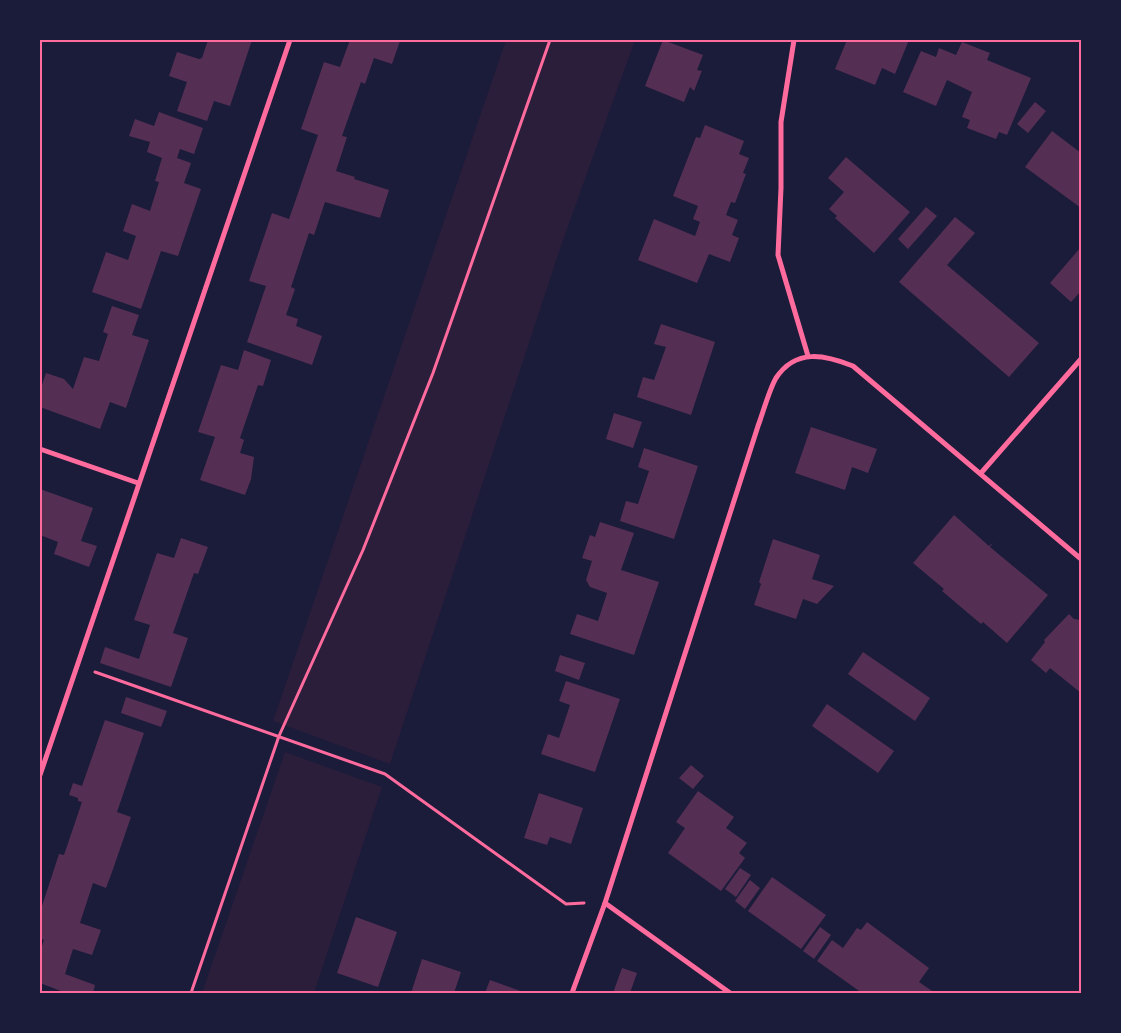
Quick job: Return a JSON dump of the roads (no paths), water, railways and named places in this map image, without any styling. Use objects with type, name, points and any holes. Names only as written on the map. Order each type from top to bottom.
[{"type":"street","points":[[40,775],[290,40]]},
{"type":"street","points":[[794,40],[781,122],[778,254],[808,356]]},
{"type":"street","points":[[572,993],[605,903],[758,426],[776,379],[790,365],[808,356],[830,357],[853,366],[1081,559]]},
{"type":"street","points":[[981,474],[1081,359]]},
{"type":"street","points":[[40,449],[138,484]]},
{"type":"street","points":[[605,903],[730,993]]}]
